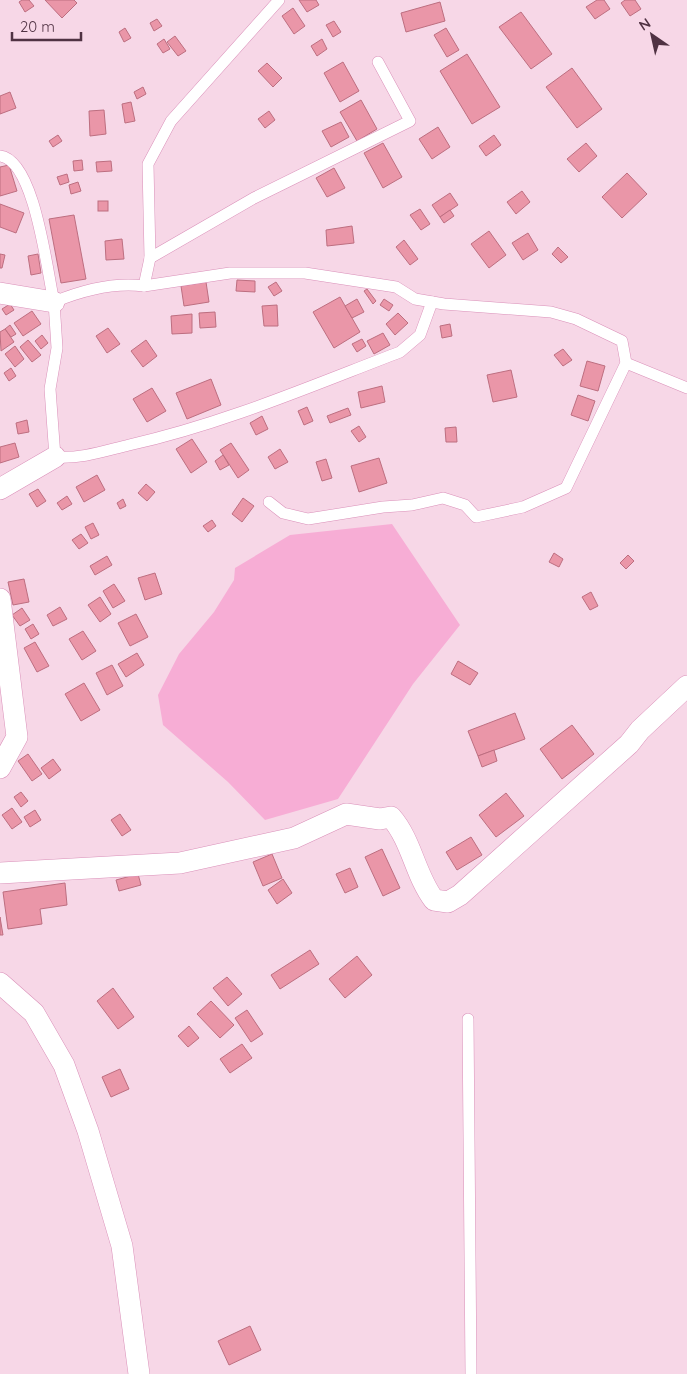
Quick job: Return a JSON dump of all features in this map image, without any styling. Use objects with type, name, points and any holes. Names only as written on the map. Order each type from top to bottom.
[{"type":"street","points":[[0,292],[54,302]]},
{"type":"street","points":[[0,489],[55,458]]},
{"type":"street","points":[[0,599],[17,737],[0,768]]},
{"type":"street","points":[[0,874],[180,863],[294,838],[346,814],[391,818],[400,827],[427,890],[434,900],[448,902],[460,895],[629,744],[640,730],[687,686]]},
{"type":"street","points":[[0,983],[34,1013],[64,1065],[85,1122],[122,1246],[139,1374]]},
{"type":"lane","points":[[144,286],[150,258],[148,164],[172,121],[279,0]]},
{"type":"lane","points":[[150,258],[254,198],[410,121],[378,62]]},
{"type":"lane","points":[[0,156],[13,162],[31,194],[54,302],[57,348],[50,389],[55,458],[76,458],[163,438],[218,421],[400,352],[420,335],[432,302]]},
{"type":"lane","points":[[54,302],[73,294],[122,283],[144,286],[230,273],[305,273],[396,287],[415,299],[432,302],[551,312],[622,341],[626,363],[566,488],[523,507],[476,517],[466,505],[443,498],[412,505],[369,508],[308,520],[283,513],[269,502]]},
{"type":"lane","points":[[626,363],[687,388]]},
{"type":"lane","points":[[468,1019],[471,1374]]},
{"type":"shaded area","points":[[392,524],[460,625],[413,684],[338,799],[265,820],[228,782],[163,725],[158,695],[179,654],[214,612],[234,580],[235,568],[290,535]]},
{"type":"building","points":[[29,0],[34,6],[25,12],[19,2]]},
{"type":"building","points":[[45,0],[74,0],[77,3],[62,18]]},
{"type":"building","points":[[299,0],[316,0],[319,5],[307,12]]},
{"type":"building","points":[[597,0],[604,0],[610,9],[595,19],[586,7]]},
{"type":"building","points":[[625,0],[635,0],[641,9],[630,16],[621,3]]},
{"type":"building","points":[[440,2],[445,21],[406,32],[401,13]]},
{"type":"building","points":[[293,8],[305,26],[294,34],[282,16]]},
{"type":"building","points":[[521,12],[552,54],[531,69],[499,27]]},
{"type":"building","points":[[157,19],[162,26],[154,31],[150,23]]},
{"type":"building","points":[[334,21],[341,32],[333,37],[326,25]]},
{"type":"building","points":[[125,28],[131,38],[124,42],[119,32]]},
{"type":"building","points":[[446,28],[459,50],[447,57],[434,35]]},
{"type":"building","points":[[175,36],[186,51],[178,56],[167,42]]},
{"type":"building","points":[[164,39],[170,49],[163,53],[157,44]]},
{"type":"building","points":[[322,39],[327,49],[317,56],[311,46]]},
{"type":"building","points":[[467,54],[500,107],[472,124],[440,71]]},
{"type":"building","points":[[343,62],[359,91],[340,102],[324,73]]},
{"type":"building","points":[[267,63],[282,78],[273,87],[258,71]]},
{"type":"building","points":[[572,68],[602,109],[577,128],[546,87]]},
{"type":"building","points":[[143,87],[146,94],[137,99],[134,92]]},
{"type":"building","points":[[10,92],[16,108],[0,114],[0,96]]},
{"type":"building","points":[[361,100],[377,129],[357,141],[340,112]]},
{"type":"building","points":[[131,102],[135,121],[125,123],[122,104]]},
{"type":"building","points":[[104,110],[106,134],[90,136],[89,111]]},
{"type":"building","points":[[269,111],[275,120],[265,128],[258,119]]},
{"type":"building","points":[[341,122],[349,137],[331,147],[322,131]]},
{"type":"building","points":[[438,127],[450,147],[432,159],[419,139]]},
{"type":"building","points":[[58,135],[62,141],[53,147],[49,141]]},
{"type":"building","points":[[494,135],[501,145],[486,156],[479,146]]},
{"type":"building","points":[[383,143],[402,177],[383,188],[364,153]]},
{"type":"building","points":[[586,143],[597,156],[579,172],[567,159]]},
{"type":"building","points":[[82,160],[83,170],[74,171],[73,161]]},
{"type":"building","points":[[111,161],[112,171],[97,172],[96,162]]},
{"type":"building","points":[[9,165],[17,191],[0,196],[0,167]]},
{"type":"building","points":[[334,168],[345,188],[327,197],[316,178]]},
{"type":"building","points":[[627,173],[647,194],[622,218],[602,197]]},
{"type":"building","points":[[67,174],[69,182],[60,185],[57,177]]},
{"type":"building","points":[[78,182],[81,191],[71,194],[69,185]]},
{"type":"building","points":[[522,191],[530,202],[516,214],[507,202]]},
{"type":"building","points":[[450,193],[458,205],[440,217],[432,205]]},
{"type":"building","points":[[98,201],[108,201],[108,211],[98,211]]},
{"type":"building","points":[[0,204],[24,213],[16,233],[0,227]]},
{"type":"building","points":[[420,209],[430,224],[421,230],[410,215]]},
{"type":"building","points":[[450,210],[454,216],[444,223],[440,217]]},
{"type":"building","points":[[74,215],[86,279],[61,283],[49,219]]},
{"type":"building","points":[[352,226],[354,243],[327,246],[326,230]]},
{"type":"building","points":[[489,231],[506,255],[489,268],[471,244]]},
{"type":"building","points":[[528,233],[538,250],[523,260],[512,243]]},
{"type":"building","points":[[122,239],[124,259],[106,260],[105,241]]},
{"type":"building","points":[[404,240],[418,259],[410,265],[396,247]]},
{"type":"building","points":[[558,247],[568,257],[561,263],[552,254]]},
{"type":"building","points":[[0,254],[5,255],[2,268],[0,268]]},
{"type":"building","points":[[38,254],[41,273],[31,275],[28,256]]},
{"type":"building","points":[[237,280],[255,281],[255,292],[236,291]]},
{"type":"building","points":[[206,282],[209,302],[184,306],[181,286]]},
{"type":"building","points":[[276,282],[282,291],[274,296],[268,287]]},
{"type":"building","points":[[367,289],[376,301],[373,304],[364,291]]},
{"type":"building","points":[[340,297],[360,332],[334,348],[313,312]]},
{"type":"building","points":[[357,299],[364,312],[352,318],[345,306]]},
{"type":"building","points":[[384,299],[393,305],[389,311],[380,305]]},
{"type":"building","points":[[10,304],[14,310],[6,315],[2,309]]},
{"type":"building","points":[[277,305],[278,326],[264,326],[262,306]]},
{"type":"building","points":[[32,311],[41,324],[23,336],[14,323]]},
{"type":"building","points":[[215,312],[216,327],[200,328],[199,313]]},
{"type":"building","points":[[398,313],[408,323],[395,335],[386,324]]},
{"type":"building","points":[[192,314],[192,333],[172,334],[171,316]]},
{"type":"building","points":[[450,324],[452,336],[442,338],[440,326]]},
{"type":"building","points":[[10,325],[16,334],[11,337],[5,329]]},
{"type":"building","points":[[108,328],[120,344],[107,353],[96,336]]},
{"type":"building","points":[[5,329],[14,342],[1,351],[0,332]]},
{"type":"building","points":[[383,333],[390,345],[374,354],[367,341]]},
{"type":"building","points":[[42,335],[48,343],[41,349],[35,341]]},
{"type":"building","points":[[362,339],[366,346],[357,352],[352,344]]},
{"type":"building","points":[[28,340],[41,355],[32,362],[20,347]]},
{"type":"building","points":[[146,340],[157,356],[143,367],[131,351]]},
{"type":"building","points":[[15,346],[24,359],[15,367],[5,354]]},
{"type":"building","points":[[563,349],[572,360],[563,366],[554,355]]},
{"type":"building","points":[[587,361],[605,366],[598,391],[580,386]]},
{"type":"building","points":[[11,368],[16,376],[9,381],[4,373]]},
{"type":"building","points":[[511,370],[517,397],[493,402],[487,375]]},
{"type":"building","points":[[211,379],[221,405],[187,419],[176,393]]},
{"type":"building","points":[[382,386],[385,402],[361,408],[358,392]]},
{"type":"building","points":[[152,388],[166,411],[147,422],[133,399]]},
{"type":"building","points":[[578,395],[595,401],[588,421],[571,415]]},
{"type":"building","points":[[307,407],[313,421],[304,425],[298,411]]},
{"type":"building","points":[[348,408],[351,415],[330,423],[327,416]]},
{"type":"building","points":[[262,416],[268,429],[256,435],[250,423]]},
{"type":"building","points":[[27,420],[29,432],[18,434],[16,423]]},
{"type":"building","points":[[359,426],[366,437],[359,442],[351,431]]},
{"type":"building","points":[[456,427],[457,442],[446,442],[445,428]]},
{"type":"building","points":[[192,439],[207,462],[191,473],[176,449]]},
{"type":"building","points":[[15,443],[19,457],[0,463],[0,447]]},
{"type":"building","points":[[231,443],[249,470],[238,478],[220,450]]},
{"type":"building","points":[[280,449],[288,462],[275,469],[268,457]]},
{"type":"building","points":[[223,455],[229,465],[220,470],[215,461]]},
{"type":"building","points":[[379,458],[387,483],[359,492],[351,466]]},
{"type":"building","points":[[326,459],[332,478],[322,481],[316,462]]},
{"type":"building","points":[[97,475],[105,490],[84,502],[76,487]]},
{"type":"building","points":[[146,484],[155,492],[147,501],[138,493]]},
{"type":"building","points":[[38,489],[46,501],[37,507],[29,494]]},
{"type":"building","points":[[67,496],[72,504],[62,510],[57,503]]},
{"type":"building","points":[[243,498],[254,506],[242,522],[232,514]]},
{"type":"building","points":[[123,499],[126,506],[120,509],[117,503]]},
{"type":"building","points":[[212,520],[216,526],[208,532],[203,526]]},
{"type":"building","points":[[93,523],[99,535],[91,539],[85,527]]},
{"type":"building","points":[[81,534],[88,543],[79,549],[72,540]]},
{"type":"building","points":[[554,553],[563,559],[559,567],[549,562]]},
{"type":"building","points":[[628,555],[634,561],[626,569],[620,563]]},
{"type":"building","points":[[107,556],[112,565],[95,575],[90,566]]},
{"type":"building","points":[[155,573],[162,594],[145,600],[138,578]]},
{"type":"building","points":[[24,579],[29,602],[13,605],[8,582]]},
{"type":"building","points":[[114,584],[125,601],[113,608],[103,591]]},
{"type":"building","points":[[591,592],[598,606],[590,610],[582,597]]},
{"type":"building","points":[[100,597],[111,614],[100,622],[88,605]]},
{"type":"building","points":[[60,607],[67,619],[53,626],[47,615]]},
{"type":"building","points":[[22,608],[30,620],[20,626],[12,615]]},
{"type":"building","points":[[136,614],[148,637],[130,646],[118,623]]},
{"type":"building","points":[[33,624],[39,634],[31,639],[25,629]]},
{"type":"building","points":[[83,631],[96,651],[82,660],[69,639]]},
{"type":"building","points":[[35,642],[49,666],[37,672],[24,648]]},
{"type":"building","points":[[137,653],[144,665],[126,677],[118,664]]},
{"type":"building","points":[[458,661],[478,673],[470,685],[451,674]]},
{"type":"building","points":[[112,665],[123,686],[107,695],[96,673]]},
{"type":"building","points":[[84,683],[100,710],[81,721],[65,694]]},
{"type":"building","points":[[515,713],[525,739],[478,756],[468,731]]},
{"type":"building","points":[[572,725],[594,754],[562,779],[540,749]]},
{"type":"building","points":[[494,750],[497,761],[482,767],[478,756]]},
{"type":"building","points":[[28,754],[42,774],[32,781],[18,761]]},
{"type":"building","points":[[53,759],[61,770],[49,779],[41,768]]},
{"type":"building","points":[[21,792],[28,801],[21,807],[14,797]]},
{"type":"building","points":[[506,793],[524,816],[496,837],[479,815]]},
{"type":"building","points":[[12,808],[22,822],[12,829],[2,815]]},
{"type":"building","points":[[35,810],[41,820],[30,827],[24,817]]},
{"type":"building","points":[[120,814],[131,830],[122,836],[111,820]]},
{"type":"building","points":[[471,837],[482,855],[457,870],[446,852]]},
{"type":"building","points":[[382,849],[400,888],[383,896],[365,857]]},
{"type":"building","points":[[272,854],[282,878],[263,886],[253,862]]},
{"type":"building","points":[[350,868],[358,887],[345,893],[336,874]]},
{"type":"building","points":[[138,874],[141,885],[119,891],[116,880]]},
{"type":"building","points":[[283,879],[292,893],[277,904],[268,890]]},
{"type":"building","points":[[65,883],[67,905],[40,909],[42,924],[8,929],[3,892]]},
{"type":"building","points":[[0,917],[3,935],[0,935]]},
{"type":"building","points":[[310,950],[319,964],[280,989],[271,975]]},
{"type":"building","points":[[357,956],[372,975],[345,998],[329,979]]},
{"type":"building","points":[[227,977],[242,994],[228,1006],[213,988]]},
{"type":"building","points":[[113,988],[134,1017],[118,1029],[97,1001]]},
{"type":"building","points":[[211,1001],[234,1025],[220,1038],[197,1014]]},
{"type":"building","points":[[247,1010],[263,1034],[251,1042],[235,1018]]},
{"type":"building","points":[[189,1026],[199,1038],[188,1047],[178,1036]]},
{"type":"building","points":[[242,1044],[252,1058],[230,1073],[220,1059]]},
{"type":"building","points":[[120,1069],[129,1089],[111,1097],[102,1077]]},
{"type":"building","points":[[250,1326],[261,1350],[229,1365],[218,1341]]}]
